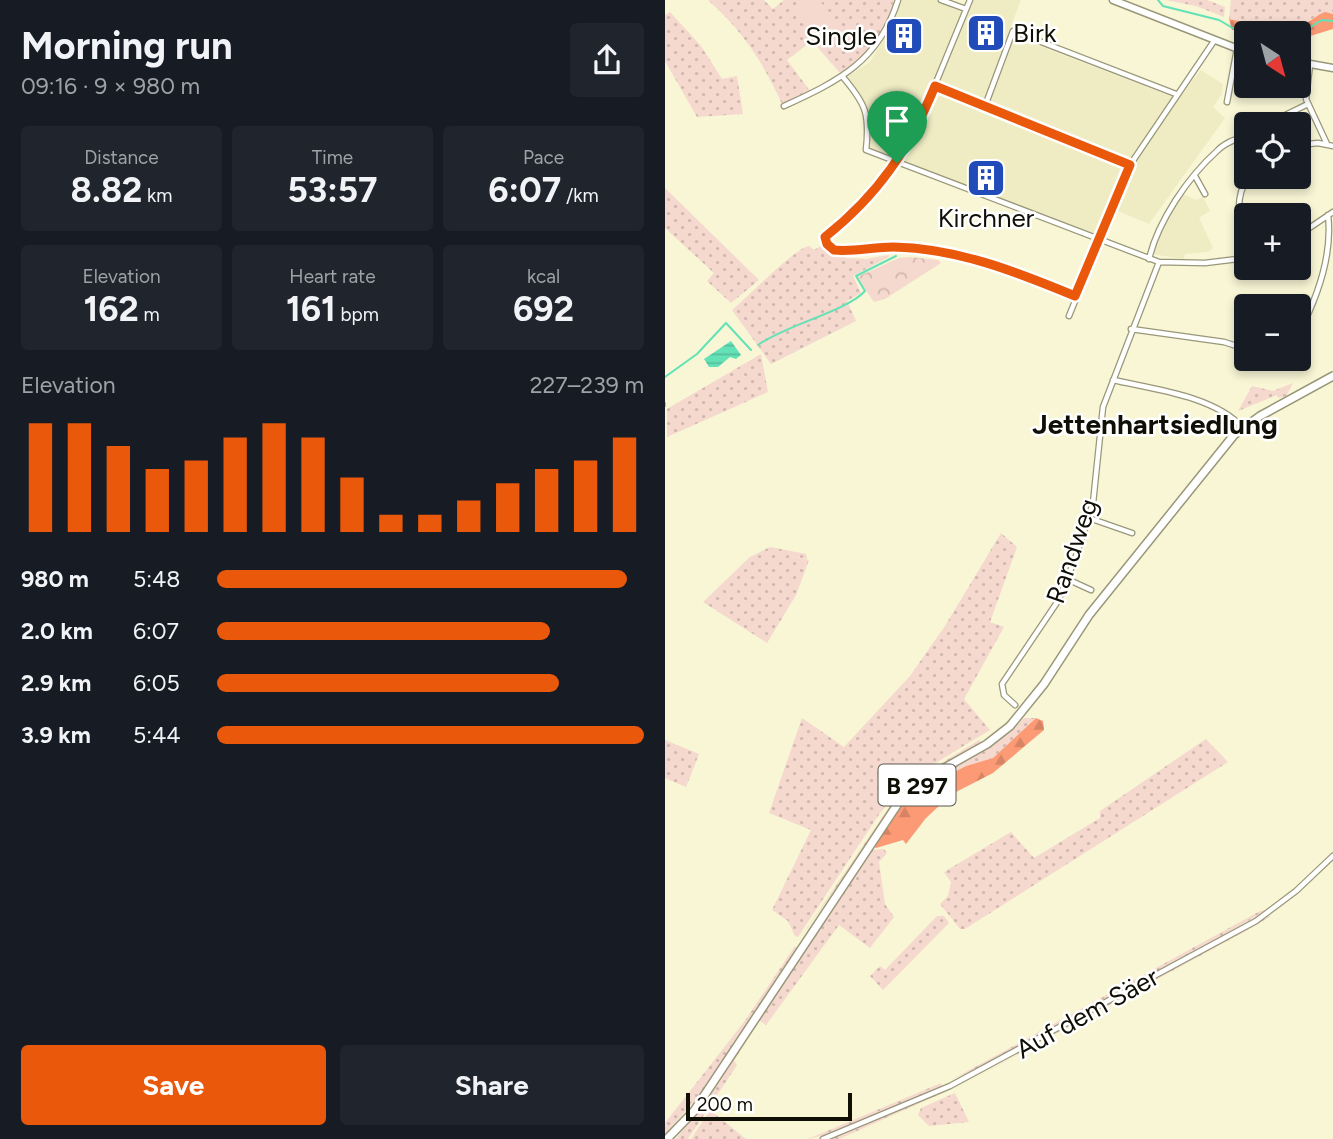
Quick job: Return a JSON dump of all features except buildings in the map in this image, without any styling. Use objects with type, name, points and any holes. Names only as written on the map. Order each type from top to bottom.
[{"type":"main road","name":"B 297","points":[[667,1139],[706,1092],[891,812],[926,779],[987,744],[1010,726],[1044,684],[1089,615],[1224,446],[1243,428],[1333,376]]},
{"type":"street","points":[[784,106],[842,76],[869,57],[882,40],[898,0]]},
{"type":"street","points":[[941,0],[966,9]]},
{"type":"street","points":[[970,0],[935,86],[897,163],[874,192],[825,241],[834,250],[892,247],[969,257],[1020,273],[1075,296]]},
{"type":"street","points":[[1113,0],[1234,49]]},
{"type":"street","points":[[985,106],[1013,31],[1176,94]]},
{"type":"street","points":[[1069,316],[1130,165],[1214,41]]},
{"type":"street","points":[[1311,64],[1333,68]]},
{"type":"street","points":[[1227,102],[1234,66]]},
{"type":"street","points":[[842,76],[861,98],[869,122],[866,150],[1099,242],[1159,261],[1205,263],[1234,259]]},
{"type":"street","points":[[935,86],[1130,165]]},
{"type":"street","points":[[1306,98],[1330,145],[1311,145]]},
{"type":"street","points":[[1292,112],[1308,104]]},
{"type":"street","points":[[1149,258],[1161,221],[1216,151],[1234,141]]},
{"type":"street","points":[[1195,177],[1205,194]]},
{"type":"street","points":[[1311,227],[1330,214]]},
{"type":"street","points":[[1311,307],[1332,245],[1330,214]]},
{"type":"street","name":"Randweg","points":[[1015,705],[1002,690],[1004,677],[1045,622],[1067,579],[1089,518],[1103,408],[1159,261]]},
{"type":"street","points":[[1131,329],[1234,345]]},
{"type":"street","points":[[1114,380],[1174,393],[1233,418],[1243,428]]},
{"type":"street","points":[[1089,518],[1132,533]]},
{"type":"street","points":[[1067,579],[1091,590]]},
{"type":"street","name":"Auf dem Säer","points":[[823,1139],[950,1086],[1256,921],[1296,891],[1333,856]]},
{"type":"shaded area","points":[[900,0],[936,0],[969,12],[974,0],[1021,0],[1008,34],[1178,99],[1201,70],[1223,84],[1222,94],[1213,107],[1225,118],[1149,224],[1108,207],[1099,235],[867,149],[871,122],[862,97],[847,77],[870,62],[885,37]]},
{"type":"shaded area","points":[[1183,194],[1196,200],[1203,197],[1210,211],[1199,218],[1213,248],[1208,252],[1185,254],[1184,259],[1151,254],[1165,219]]},
{"type":"shaded area","points":[[731,341],[741,355],[736,359],[730,357],[718,367],[709,367],[704,359]]},
{"type":"green space","points":[[708,0],[764,0],[773,9],[784,0],[894,0],[886,23],[874,42],[840,73],[812,41],[787,60],[810,91],[782,104],[751,48]]},
{"type":"green space","points":[[810,0],[819,0],[848,34],[829,50],[796,12]]},
{"type":"green space","points":[[1166,0],[1207,0],[1225,7],[1224,17],[1196,6]]},
{"type":"green space","points":[[1231,0],[1333,0],[1333,14],[1323,14],[1308,21],[1229,19]]},
{"type":"green space","points":[[670,12],[701,46],[722,79],[737,76],[743,114],[697,117],[665,61],[665,15]]},
{"type":"green space","points":[[1325,12],[1333,14],[1333,29],[1311,36],[1309,21]]},
{"type":"green space","points":[[1229,19],[1245,21],[1234,21],[1232,30]]},
{"type":"green space","points":[[665,188],[759,280],[731,303],[707,281],[714,273],[665,228]]},
{"type":"green space","points":[[809,246],[814,250],[821,246],[833,254],[844,254],[845,258],[889,257],[853,276],[861,293],[847,301],[856,321],[771,364],[732,310],[783,264]]},
{"type":"green space","points":[[899,258],[938,260],[941,263],[885,299],[874,302],[857,277]]},
{"type":"green space","points":[[761,354],[768,392],[667,437],[667,409]]},
{"type":"green space","points":[[1293,383],[1286,396],[1278,398],[1277,395],[1238,411],[1252,386],[1273,391]]},
{"type":"green space","points":[[1001,533],[1017,547],[990,622],[1004,627],[964,699],[990,730],[924,770],[899,791],[880,813],[798,937],[795,936],[788,921],[772,910],[811,830],[769,813],[802,718],[844,747],[910,676],[945,626]]},
{"type":"green space","points":[[770,547],[806,554],[807,559],[782,554],[809,560],[796,595],[767,643],[703,602],[750,557]]},
{"type":"green space","points":[[1024,718],[1036,718],[993,758],[966,766],[918,791],[986,748]]},
{"type":"green space","points":[[1036,718],[1043,721],[1044,730],[993,773],[952,794],[926,818],[906,844],[903,840],[876,848],[873,845],[899,809],[918,791],[966,766],[993,758]]},
{"type":"green space","points":[[1206,739],[1228,762],[965,929],[960,929],[940,904],[948,896],[951,882],[944,872],[1011,832],[1034,858],[1100,818],[1100,811]]},
{"type":"green space","points":[[665,740],[699,754],[686,787],[665,778]]},
{"type":"green space","points":[[979,740],[982,743],[929,773],[898,800],[799,940],[894,800],[922,775]]},
{"type":"green space","points":[[884,849],[887,853],[879,862],[885,904],[894,917],[870,948],[839,925],[766,1025],[757,1019],[870,850]]},
{"type":"green space","points":[[1262,910],[1265,911],[993,1061],[951,1080]]},
{"type":"green space","points":[[937,916],[944,916],[949,923],[883,990],[870,976],[880,966],[885,970]]},
{"type":"green space","points":[[1268,916],[1271,916],[958,1087]]},
{"type":"green space","points":[[795,946],[797,948],[700,1095],[665,1134],[665,1123],[744,1022]]},
{"type":"green space","points":[[753,1025],[756,1025],[734,1061],[737,1065],[688,1139],[676,1139],[706,1100]]},
{"type":"green space","points":[[941,1083],[942,1086],[829,1134],[808,1139]]},
{"type":"green space","points":[[943,1092],[839,1139],[831,1139]]},
{"type":"green space","points":[[955,1093],[969,1122],[929,1126],[918,1115],[921,1108]]},
{"type":"green space","points":[[710,1110],[746,1139],[691,1139]]},
{"type":"waterway","points":[[1158,0],[1163,6],[1219,20],[1234,29]]},
{"type":"waterway","points":[[1311,27],[1322,20],[1333,21]]},
{"type":"waterway","points":[[758,345],[856,298],[865,291],[856,276],[896,256]]},
{"type":"waterway","points":[[665,377],[697,354],[726,323],[751,350]]},
{"type":"place","name":"Birk","points":[[986,33]]},
{"type":"place","name":"Single","points":[[904,36]]},
{"type":"place","name":"Kirchner","points":[[986,178]]},
{"type":"district","name":"Jettenhartsiedlung","points":[[1155,424]]},
{"type":"route","points":[[935,86],[1130,165],[1075,296],[1020,273],[969,257],[892,247],[866,251],[834,250],[827,244],[825,237],[856,211],[897,163],[935,86]]}]
